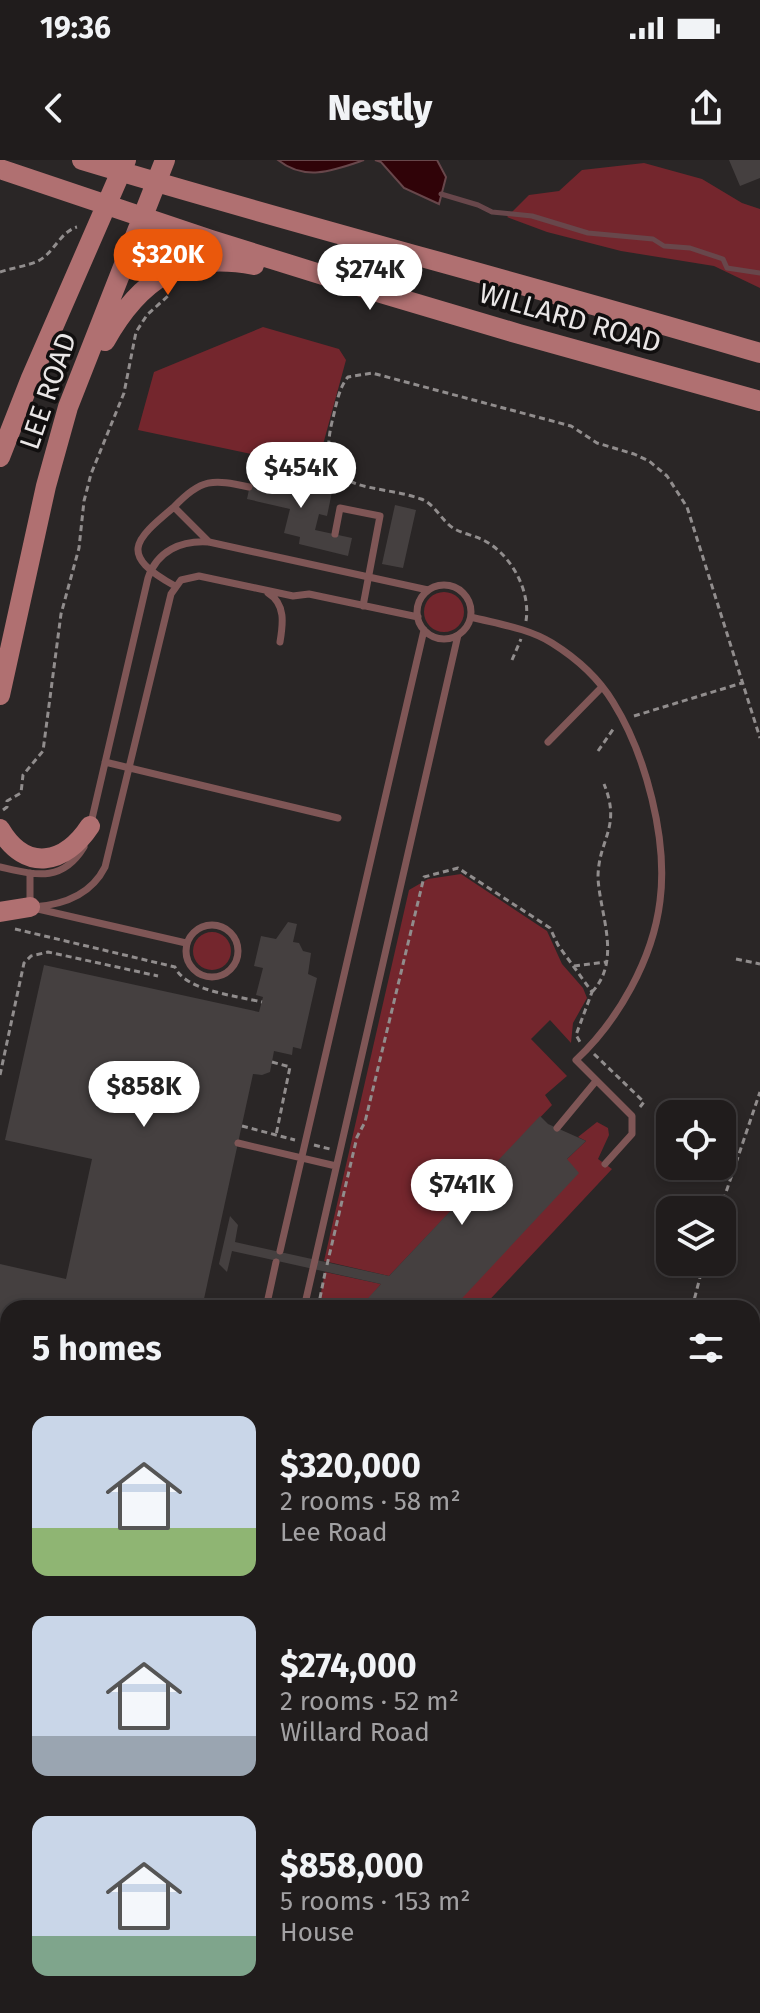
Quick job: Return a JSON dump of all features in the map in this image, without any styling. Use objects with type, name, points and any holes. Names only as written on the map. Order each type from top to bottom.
[{"type":"main road","name":"WILLARD ROAD","points":[[82,160],[123,166],[157,181],[760,353]]},
{"type":"main road","name":"LEE ROAD","points":[[0,695],[59,435],[165,160]]},
{"type":"main road","name":"LEE ROAD","points":[[0,457],[123,166]]},
{"type":"main road","name":"WILLARD ROAD","points":[[0,169],[341,281],[760,401]]},
{"type":"main road","points":[[59,435],[115,324],[140,292],[166,273],[190,264],[217,260],[341,281]]},
{"type":"main road","points":[[2,820],[6,839],[22,853],[45,860],[73,848],[90,826]]},
{"type":"main road","points":[[6,914],[30,907]]},
{"type":"lane","points":[[175,586],[142,564],[137,550],[141,535],[200,484],[219,482],[249,487]]},
{"type":"lane","points":[[174,507],[209,542]]},
{"type":"lane","points":[[335,534],[340,508],[380,516],[363,606]]},
{"type":"lane","points":[[0,867],[30,873],[54,873],[67,868],[86,843],[150,572],[163,554],[177,546],[196,541],[209,542],[428,590],[448,585],[463,591],[471,606],[471,617],[465,630],[442,639],[424,630]]},
{"type":"lane","points":[[30,907],[64,902],[84,892],[99,878],[109,853],[175,586],[181,580],[199,576],[293,596],[309,594],[418,617]]},
{"type":"lane","points":[[263,590],[274,597],[280,606],[283,629],[280,642]]},
{"type":"lane","points":[[280,1251],[424,630],[418,617],[419,602],[428,590]]},
{"type":"lane","points":[[471,617],[523,630],[553,644],[588,672],[602,687],[623,722],[647,784],[661,858],[660,902],[651,940],[638,973],[612,1018],[576,1060],[632,1116],[632,1134],[605,1164]]},
{"type":"lane","points":[[306,1300],[458,635]]},
{"type":"lane","points":[[548,742],[602,687]]},
{"type":"lane","points":[[105,762],[338,818]]},
{"type":"lane","points":[[30,873],[30,907]]},
{"type":"lane","points":[[30,907],[186,943]]},
{"type":"lane","points":[[203,926],[220,926],[234,936],[238,945],[236,961],[227,973],[219,977],[202,976],[187,961],[186,943],[203,926]]},
{"type":"lane","points":[[557,1128],[596,1081]]},
{"type":"lane","points":[[238,1143],[336,1166]]},
{"type":"lane","points":[[268,1300],[276,1262]]},
{"type":"path","points":[[0,272],[37,261],[51,252],[71,228],[79,226]]},
{"type":"path","points":[[2,820],[7,801],[21,793],[23,775],[43,751],[61,614],[79,548],[84,501],[91,474],[124,393],[136,332],[147,315],[175,290]]},
{"type":"path","points":[[512,660],[527,616],[522,584],[516,572],[484,540],[451,527],[424,500],[360,486],[339,474],[327,456],[327,442],[342,384],[348,377],[372,373],[571,426],[597,443],[649,461],[667,476],[687,507],[760,738]]},
{"type":"path","points":[[598,751],[609,734],[641,713],[742,683]]},
{"type":"path","points":[[604,784],[612,810],[608,838],[598,870],[609,947],[600,983],[592,992],[576,1035],[644,1102],[632,1116]]},
{"type":"path","points":[[320,1300],[357,1137],[365,1122],[424,877],[458,868],[550,928],[558,945],[592,992]]},
{"type":"path","points":[[6,914],[175,967],[179,976],[194,985],[262,1002]]},
{"type":"path","points":[[0,1075],[24,963],[31,956],[55,953],[158,976]]},
{"type":"path","points":[[736,959],[760,964]]},
{"type":"path","points":[[574,966],[606,962]]},
{"type":"path","points":[[272,1062],[290,1067],[276,1135]]},
{"type":"path","points":[[725,1196],[760,1092]]},
{"type":"path","points":[[694,1300],[700,1276]]},
{"type":"shaded area","points":[[278,160],[364,160],[331,170],[309,172],[288,167]]},
{"type":"shaded area","points":[[375,160],[437,160],[446,177],[439,204],[404,188],[381,162]]},
{"type":"shaded area","points":[[644,163],[702,179],[742,203],[760,209],[760,288],[714,266],[621,251],[547,232],[507,217],[529,195],[559,191],[582,170]]},
{"type":"shaded area","points":[[263,327],[339,349],[346,360],[321,452],[303,465],[138,430],[154,372]]},
{"type":"shaded area","points":[[444,592],[458,598],[464,612],[458,626],[444,632],[430,626],[424,612],[430,598]]},
{"type":"shaded area","points":[[461,874],[547,931],[562,964],[583,988],[587,998],[573,1023],[571,1043],[550,1020],[531,1039],[567,1076],[545,1095],[552,1105],[389,1276],[324,1261],[409,890],[428,879]]},
{"type":"shaded area","points":[[212,932],[225,938],[231,951],[225,964],[212,970],[199,964],[193,951],[199,938]]},
{"type":"shaded area","points":[[597,1122],[608,1128],[609,1135],[598,1159],[612,1169],[489,1300],[459,1300],[567,1159],[586,1141],[578,1137]]},
{"type":"shaded area","points":[[325,1272],[381,1284],[368,1300],[320,1300]]},
{"type":"building","points":[[729,160],[760,160],[760,178],[740,186]]},
{"type":"building","points":[[252,475],[298,485],[300,478],[328,484],[326,491],[332,492],[327,516],[319,514],[315,530],[352,538],[348,556],[299,544],[300,537],[284,533],[290,509],[247,499]]},
{"type":"building","points":[[395,505],[416,510],[403,568],[382,564]]},
{"type":"building","points":[[288,922],[297,924],[293,942],[299,943],[303,951],[311,953],[308,974],[317,978],[301,1049],[293,1047],[292,1055],[274,1051],[270,1072],[253,1074],[204,1300],[0,1300],[0,1264],[66,1279],[92,1159],[5,1140],[44,965],[259,1012],[263,997],[256,995],[263,968],[254,966],[261,936],[276,939]]},
{"type":"building","points":[[540,1116],[548,1124],[586,1141],[567,1159],[579,1173],[460,1300],[366,1300],[381,1284],[232,1251],[227,1272],[219,1264],[230,1216],[238,1225],[235,1242],[389,1276]]},
{"type":"waterway","points":[[441,194],[492,212],[532,216],[588,233],[653,239],[664,246],[690,248],[723,259],[727,268],[760,273]]}]
